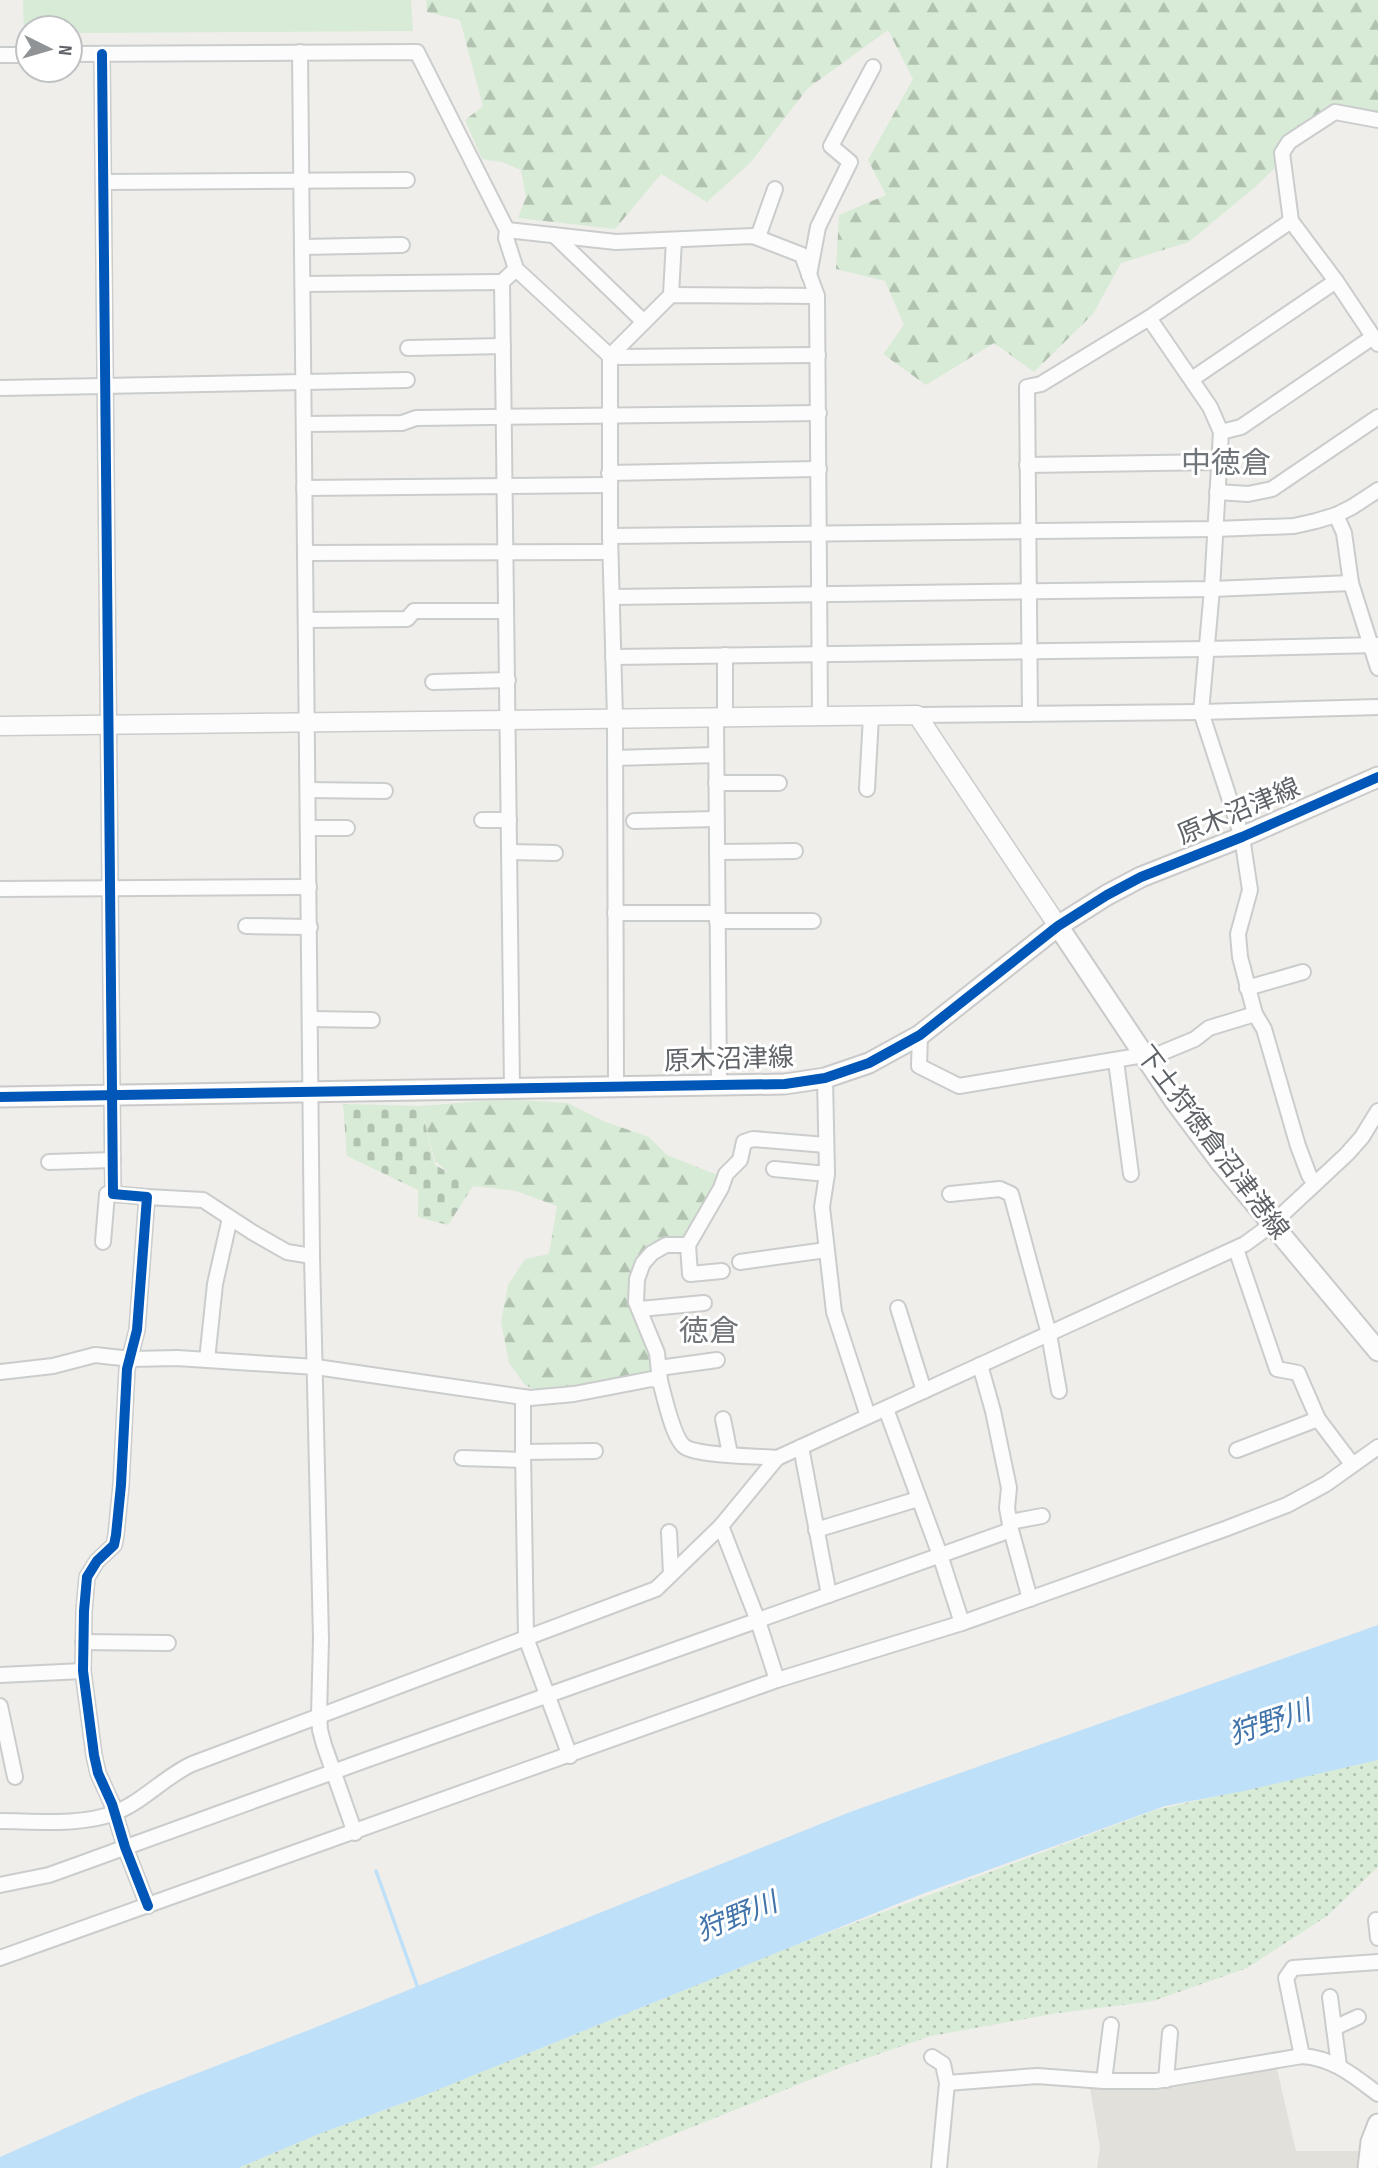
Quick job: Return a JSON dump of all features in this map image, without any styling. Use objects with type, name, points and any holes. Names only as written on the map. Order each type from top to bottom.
[{"type":"main road","name":"原木沼津線","points":[[0,1097],[786,1084],[825,1078],[869,1063],[920,1035],[1058,926],[1107,895],[1141,877],[1242,837],[1378,777]]},
{"type":"main road","name":"下土狩徳倉沼津港線","points":[[1058,926],[1222,1164],[1378,1351]]},
{"type":"main road","points":[[1368,2168],[1371,2142],[1378,2124]]},
{"type":"street","points":[[300,52],[312,1256],[321,1639],[319,1715],[320,1730],[355,1833]]},
{"type":"street","points":[[84,54],[417,52],[507,230],[506,238],[516,270],[610,356],[818,355]]},
{"type":"street","points":[[102,54],[113,1194],[117,1194]]},
{"type":"street","points":[[809,275],[818,228],[850,162],[831,146],[873,67]]},
{"type":"street","points":[[1221,432],[1241,427],[1376,340],[1291,221],[1282,153],[1289,142],[1335,112],[1378,120]]},
{"type":"street","points":[[105,182],[407,180]]},
{"type":"street","points":[[758,237],[775,189]]},
{"type":"street","points":[[1030,713],[1027,387],[1041,384],[1149,318],[1291,221]]},
{"type":"street","points":[[507,230],[617,242],[753,236],[802,255],[817,296],[820,716]]},
{"type":"street","points":[[554,235],[644,322]]},
{"type":"street","points":[[615,1086],[615,718],[609,479],[610,356],[671,295],[674,240]]},
{"type":"street","points":[[302,247],[402,245]]},
{"type":"street","points":[[303,284],[502,282],[516,270]]},
{"type":"street","points":[[1192,379],[1336,281]]},
{"type":"street","points":[[502,282],[512,1088]]},
{"type":"street","points":[[671,295],[817,296]]},
{"type":"street","points":[[1149,318],[1210,407],[1221,432],[1212,589],[1201,712],[1242,837],[1250,890],[1239,928],[1242,973],[1255,1014],[1264,1029],[1298,1146],[1315,1184]]},
{"type":"street","points":[[408,348],[503,346]]},
{"type":"street","points":[[0,388],[407,380]]},
{"type":"street","points":[[304,424],[402,423],[416,418],[504,416],[819,413]]},
{"type":"street","points":[[1217,492],[1248,494],[1272,489],[1378,417]]},
{"type":"street","points":[[1027,465],[1219,462]]},
{"type":"street","points":[[304,488],[505,486],[819,469]]},
{"type":"street","points":[[610,536],[1294,526],[1336,515],[1378,490]]},
{"type":"street","points":[[1336,515],[1344,533],[1351,583],[1373,644],[1378,668]]},
{"type":"street","points":[[305,553],[611,552]]},
{"type":"street","points":[[612,597],[1212,589],[1351,583]]},
{"type":"street","points":[[306,620],[407,619],[414,611],[506,611]]},
{"type":"street","points":[[613,657],[1207,649],[1373,644]]},
{"type":"street","points":[[719,1085],[716,755],[725,655]]},
{"type":"street","points":[[433,682],[508,680]]},
{"type":"street","points":[[0,726],[720,719],[1378,707]]},
{"type":"street","points":[[917,715],[1058,926]]},
{"type":"street","points":[[867,789],[871,716]]},
{"type":"street","points":[[615,758],[716,755]]},
{"type":"street","points":[[716,783],[779,783]]},
{"type":"street","points":[[308,790],[385,791]]},
{"type":"street","points":[[634,821],[716,819]]},
{"type":"street","points":[[482,820],[509,820]]},
{"type":"street","points":[[308,828],[347,828]]},
{"type":"street","points":[[717,852],[795,851]]},
{"type":"street","points":[[510,852],[555,853]]},
{"type":"street","points":[[0,889],[309,887]]},
{"type":"street","points":[[615,913],[813,921]]},
{"type":"street","points":[[246,926],[310,927]]},
{"type":"street","points":[[1247,988],[1303,972]]},
{"type":"street","points":[[920,1035],[919,1066],[959,1086],[1146,1057],[1195,1039],[1209,1028],[1255,1014]]},
{"type":"street","points":[[310,1019],[372,1020]]},
{"type":"street","points":[[1116,1061],[1131,1174]]},
{"type":"street","points":[[825,1078],[827,1174],[822,1207],[834,1312],[868,1416]]},
{"type":"street","points":[[0,1821],[79,1820],[114,1814],[183,1768],[656,1589],[721,1526],[777,1458],[1236,1249],[1271,1225],[1347,1154],[1362,1137],[1378,1111]]},
{"type":"street","points":[[722,1271],[690,1274],[688,1245],[721,1188],[726,1174],[740,1160],[744,1142],[753,1139],[826,1145]]},
{"type":"street","points":[[49,1162],[113,1160]]},
{"type":"street","points":[[774,1169],[827,1174]]},
{"type":"street","points":[[950,1194],[1000,1189],[1011,1194],[1049,1334],[1059,1391]]},
{"type":"street","points":[[103,1242],[107,1194],[117,1194],[203,1200],[287,1252],[312,1256]]},
{"type":"street","points":[[147,1197],[137,1330],[127,1369],[116,1535],[114,1545],[97,1561],[87,1577],[83,1671],[98,1773],[148,1906]]},
{"type":"street","points":[[207,1360],[215,1284],[230,1218]]},
{"type":"street","points":[[688,1245],[666,1245],[652,1253],[643,1263],[636,1291],[636,1301],[657,1353],[659,1374],[679,1439],[686,1447],[703,1452],[777,1458]]},
{"type":"street","points":[[1236,1249],[1277,1369],[1298,1373],[1318,1419],[1352,1464]]},
{"type":"street","points":[[740,1262],[827,1250]]},
{"type":"street","points":[[640,1309],[704,1303]]},
{"type":"street","points":[[898,1308],[924,1391]]},
{"type":"street","points":[[0,1372],[53,1366],[95,1355],[131,1359],[142,1357],[207,1360],[316,1367],[530,1398],[574,1394],[652,1379],[659,1374],[718,1360]]},
{"type":"street","points":[[980,1365],[1009,1488],[1007,1508],[1030,1599]]},
{"type":"street","points":[[523,1397],[526,1638],[570,1756]]},
{"type":"street","points":[[886,1409],[962,1623]]},
{"type":"street","points":[[723,1419],[730,1454]]},
{"type":"street","points":[[1237,1450],[1318,1419]]},
{"type":"street","points":[[801,1447],[828,1595]]},
{"type":"street","points":[[0,1958],[777,1680],[962,1623],[1161,1553],[1287,1504],[1326,1484],[1378,1447]]},
{"type":"street","points":[[462,1458],[595,1451]]},
{"type":"street","points":[[816,1530],[918,1499]]},
{"type":"street","points":[[0,1885],[49,1875],[758,1621],[1042,1516]]},
{"type":"street","points":[[721,1526],[758,1621],[777,1680]]},
{"type":"street","points":[[669,1532],[671,1574]]},
{"type":"street","points":[[83,1642],[168,1643]]},
{"type":"street","points":[[0,1675],[83,1671]]},
{"type":"street","points":[[0,1706],[3,1735],[15,1777]]},
{"type":"street","points":[[1376,1920],[1378,1938]]},
{"type":"street","points":[[1302,2056],[1286,1978],[1293,1968],[1378,1962]]},
{"type":"street","points":[[1331,1997],[1339,2066]]},
{"type":"street","points":[[1334,2028],[1358,2017]]},
{"type":"street","points":[[1104,2081],[1111,2025]]},
{"type":"street","points":[[1166,2080],[1170,2033]]},
{"type":"street","points":[[947,2083],[1037,2076],[1104,2081],[1166,2080],[1302,2056],[1321,2058],[1339,2066],[1378,2094]]},
{"type":"street","points":[[932,2057],[943,2064],[947,2083],[939,2168]]},
{"type":"shaded area","points":[[1276,2065],[1296,2151],[1361,2151],[1359,2168],[1097,2168],[1100,2147],[1090,2088],[1154,2089]]},
{"type":"green space","points":[[23,0],[411,0],[413,31],[84,33],[84,14],[23,14]]},
{"type":"green space","points":[[426,0],[1378,0],[1378,118],[1348,114],[1323,122],[1254,188],[1189,242],[1121,263],[1093,314],[1034,372],[994,343],[926,385],[883,354],[904,325],[885,281],[836,269],[839,215],[886,195],[868,160],[913,79],[888,30],[808,88],[750,163],[707,202],[661,174],[615,229],[518,218],[526,197],[521,170],[502,162],[482,159],[465,120],[483,106],[460,20],[427,12]]},
{"type":"green space","points":[[506,1099],[568,1103],[603,1121],[649,1137],[667,1155],[725,1178],[688,1245],[652,1253],[637,1279],[655,1347],[652,1379],[548,1396],[525,1385],[509,1363],[501,1322],[508,1285],[525,1259],[549,1254],[557,1206],[516,1191],[473,1186],[454,1177],[435,1161],[421,1106]]},
{"type":"green space","points":[[343,1104],[421,1106],[435,1165],[473,1186],[448,1225],[418,1217],[418,1190],[347,1156]]},
{"type":"green space","points":[[1378,1760],[1378,1867],[1327,1916],[1247,1968],[1153,2001],[1058,2013],[931,2036],[844,2066],[590,2168],[238,2168],[793,1946],[1155,1810]]},
{"type":"water","name":"狩野川","points":[[1378,1625],[1378,1760],[1165,1806],[922,1894],[238,2168],[0,2168],[0,2157],[138,2096],[850,1812]]},
{"type":"waterway","points":[[331,1744],[339,1765]]},
{"type":"waterway","points":[[376,1871],[419,1991]]},
{"type":"cycle path","points":[[102,54],[113,1194],[147,1197],[137,1330],[127,1369],[116,1535],[114,1545],[97,1561],[87,1577],[83,1671],[98,1773],[112,1804],[148,1906]]},
{"type":"cycle path","points":[[0,1097],[785,1084],[825,1078],[869,1063],[920,1035],[1058,926],[1107,895],[1141,877],[1242,837],[1378,777]]},
{"type":"district","name":"中徳倉","points":[[1226,464]]},
{"type":"district","name":"徳倉","points":[[709,1332]]}]
